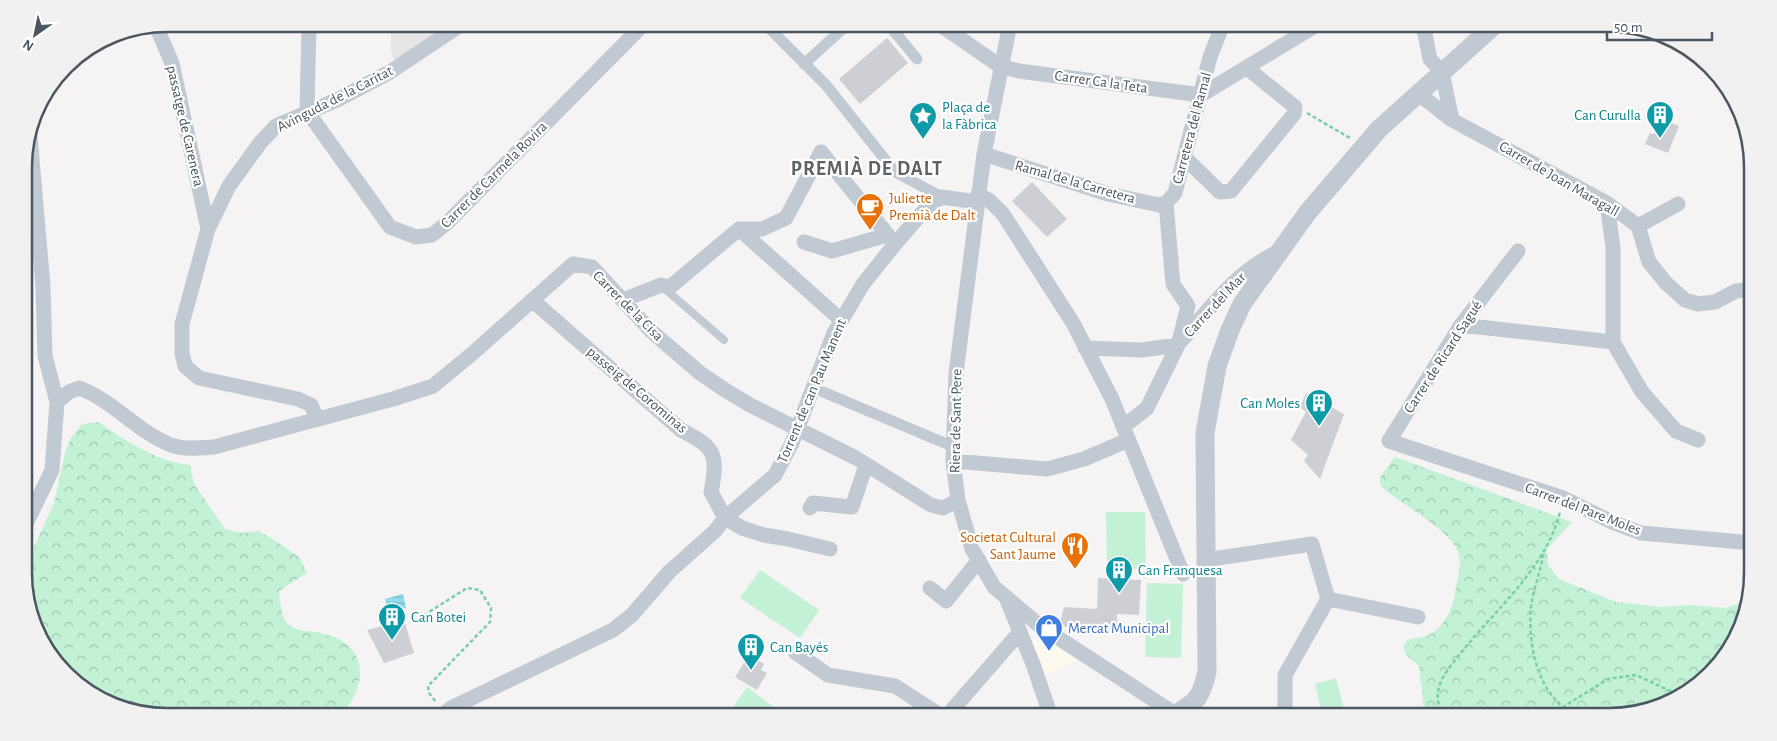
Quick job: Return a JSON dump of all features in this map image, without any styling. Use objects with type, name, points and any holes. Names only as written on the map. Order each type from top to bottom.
[{"type":"street","points":[[898,32],[917,59]]},
{"type":"street","points":[[951,32],[1000,66]]},
{"type":"street","name":"Riera de Sant Pere","points":[[1008,32],[1000,66],[977,198],[956,373],[953,454],[958,500],[972,549],[994,586],[1040,626],[1166,708]]},
{"type":"street","name":"Carretera del Ramal","points":[[1178,345],[1188,306],[1173,284],[1166,203],[1175,193],[1210,57],[1220,32]]},
{"type":"street","points":[[1201,95],[1305,32]]},
{"type":"street","points":[[1425,32],[1430,59],[1442,72],[1452,120]]},
{"type":"street","points":[[1188,708],[1202,694],[1208,672],[1204,433],[1217,366],[1242,304],[1308,212],[1379,129],[1487,32]]},
{"type":"street","name":"passatge de Carenera","points":[[159,33],[172,63],[208,229]]},
{"type":"street","points":[[307,111],[309,33]]},
{"type":"street","name":"Avinguda de la Caritat","points":[[317,420],[311,405],[298,399],[199,378],[185,366],[182,353],[182,324],[208,229],[229,186],[260,142],[276,126],[307,111],[339,99],[390,72],[449,33]]},
{"type":"street","name":"Carrer de Carmela Rovira","points":[[307,111],[390,227],[416,237],[432,235],[448,223],[635,33]]},
{"type":"street","points":[[773,33],[826,85],[895,172],[942,197],[977,198],[990,201],[1004,214],[1073,323],[1112,399],[1183,574]]},
{"type":"street","points":[[804,64],[835,33]]},
{"type":"street","name":"Carrer Ca la Teta","points":[[1000,66],[1019,71],[1201,95]]},
{"type":"street","points":[[1184,157],[1220,192],[1231,191],[1294,114],[1296,107],[1247,68]]},
{"type":"street","name":"Carrer de Joan Maragall","points":[[1416,96],[1452,120],[1607,203],[1638,226]]},
{"type":"street","points":[[624,300],[661,285],[670,287],[739,230],[762,230],[786,218],[821,152],[891,240],[832,251],[804,242]]},
{"type":"street","name":"Ramal de la Carretera","points":[[984,154],[1108,194],[1159,205],[1166,203]]},
{"type":"street","points":[[32,511],[52,470],[57,402],[45,356],[43,286],[33,170]]},
{"type":"street","name":"Torrent de can Pau Manent","points":[[456,708],[613,630],[632,615],[669,572],[715,531],[725,518],[775,475],[786,456],[798,428],[834,333],[841,320],[891,240],[930,205],[942,197]]},
{"type":"street","points":[[1607,203],[1612,248],[1613,342],[1642,392],[1676,431],[1698,440]]},
{"type":"street","points":[[1678,204],[1638,226],[1649,262],[1666,283],[1685,300],[1698,304],[1715,302],[1736,290],[1744,290]]},
{"type":"street","points":[[739,230],[841,320]]},
{"type":"street","name":"Carrer del Mar","points":[[953,454],[1047,469],[1084,459],[1125,434],[1147,408],[1178,345],[1237,278],[1259,261],[1280,251]]},
{"type":"street","name":"Carrer de Ricard Sagué","points":[[1389,441],[1460,325],[1518,251]]},
{"type":"street","name":"Carrer de la Cisa","points":[[57,402],[68,392],[79,388],[92,392],[153,436],[172,446],[186,448],[214,447],[317,420],[433,386],[573,264],[592,268],[651,331],[700,373],[750,405],[866,464],[931,505],[943,508],[958,500]]},
{"type":"street","name":"passeig de Corominas","points":[[532,300],[681,430],[705,443],[714,457],[714,476],[711,492],[725,518]]},
{"type":"street","points":[[1460,325],[1613,342]]},
{"type":"street","points":[[1085,348],[1142,350],[1178,345]]},
{"type":"street","points":[[823,392],[953,454]]},
{"type":"street","name":"Carrer del Pare Moles","points":[[1389,441],[1563,498],[1612,522],[1641,533],[1744,542]]},
{"type":"street","points":[[810,508],[813,503],[852,507],[866,464]]},
{"type":"street","points":[[725,518],[742,528],[764,536],[788,539],[830,550]]},
{"type":"street","points":[[1205,560],[1312,544],[1328,599],[1285,674],[1285,708]]},
{"type":"street","points":[[930,588],[946,601],[979,560]]},
{"type":"street","points":[[1006,596],[1048,708]]},
{"type":"street","points":[[1328,599],[1418,617]]},
{"type":"street","points":[[954,708],[1020,632]]},
{"type":"street","points":[[795,652],[828,675],[895,686],[928,708]]},
{"type":"lane","points":[[661,285],[724,340]]},
{"type":"path","points":[[1296,107],[1329,124],[1363,147]]},
{"type":"path","points":[[1439,708],[1439,686],[1459,655],[1510,597],[1542,554],[1558,522],[1563,498]]},
{"type":"path","points":[[1542,554],[1541,572],[1531,606],[1532,640],[1539,676],[1556,701],[1563,706],[1608,679],[1636,675],[1673,692]]},
{"type":"path","points":[[412,622],[467,588],[480,590],[491,608],[490,622],[428,686],[429,693],[438,708]]},
{"type":"shaded area","points":[[391,33],[440,33],[395,62],[391,51]]},
{"type":"shaded area","name":"Mercat Municipal","points":[[1043,636],[1077,661],[1044,677],[1031,642]]},
{"type":"green space","points":[[98,422],[153,455],[190,465],[194,484],[225,529],[241,533],[258,531],[300,558],[307,573],[279,591],[281,609],[286,621],[292,627],[337,638],[349,646],[356,656],[360,667],[360,679],[356,692],[347,708],[150,707],[133,704],[108,695],[79,675],[66,662],[46,633],[40,617],[35,600],[32,551],[54,503],[65,453],[71,438],[82,424]]},
{"type":"green space","points":[[1395,457],[1572,522],[1547,549],[1548,565],[1559,579],[1616,602],[1661,607],[1691,605],[1726,608],[1741,602],[1734,625],[1717,656],[1692,681],[1661,698],[1644,704],[1618,708],[1424,708],[1419,666],[1406,655],[1403,647],[1407,640],[1424,637],[1432,633],[1446,619],[1454,599],[1460,560],[1455,546],[1447,537],[1437,527],[1380,485],[1380,477]]},
{"type":"green space","points":[[1106,512],[1145,512],[1146,569],[1107,569]]},
{"type":"green space","points":[[760,570],[819,610],[800,638],[740,598]]},
{"type":"green space","points":[[1147,583],[1183,584],[1181,658],[1145,657]]},
{"type":"green space","points":[[1336,678],[1344,708],[1321,708],[1315,684]]},
{"type":"green space","points":[[747,687],[775,708],[732,708]]},
{"type":"water","points":[[403,594],[406,608],[389,611],[385,599]]},
{"type":"building","points":[[887,38],[908,63],[860,104],[839,79]]},
{"type":"building","name":"Can Curulla","points":[[1660,119],[1679,126],[1668,153],[1645,144],[1650,133],[1654,134]]},
{"type":"building","points":[[1032,182],[1067,219],[1047,237],[1012,201]]},
{"type":"building","name":"Can Moles","points":[[1306,393],[1344,414],[1320,479],[1304,461],[1308,455],[1291,440],[1306,412],[1300,407]]},
{"type":"building","name":"Can Franquesa","points":[[1098,578],[1141,580],[1139,615],[1117,614],[1117,632],[1081,628],[1077,634],[1060,623],[1064,607],[1097,609]]},
{"type":"building","name":"Can Botei","points":[[401,610],[414,653],[384,663],[367,630],[390,624],[387,613]]},
{"type":"building","name":"Can Bayés","points":[[749,655],[764,664],[761,670],[767,673],[757,690],[735,677]]},
{"type":"place","name":"Can Curulla","points":[[1660,139]]},
{"type":"place","name":"Plaça de la Fàbrica","points":[[923,140]]},
{"type":"place","name":"Juliette Premià de Dalt","points":[[870,231]]},
{"type":"place","name":"Can Moles","points":[[1319,427]]},
{"type":"place","name":"Societat Cultural Sant Jaume","points":[[1075,570]]},
{"type":"place","name":"Can Franquesa","points":[[1119,594]]},
{"type":"place","name":"Can Botei","points":[[392,641]]},
{"type":"place","name":"Mercat Municipal","points":[[1049,652]]},
{"type":"place","name":"Can Bayés","points":[[751,671]]},
{"type":"district","name":"PREMIÀ DE DALT","points":[[867,169]]}]
